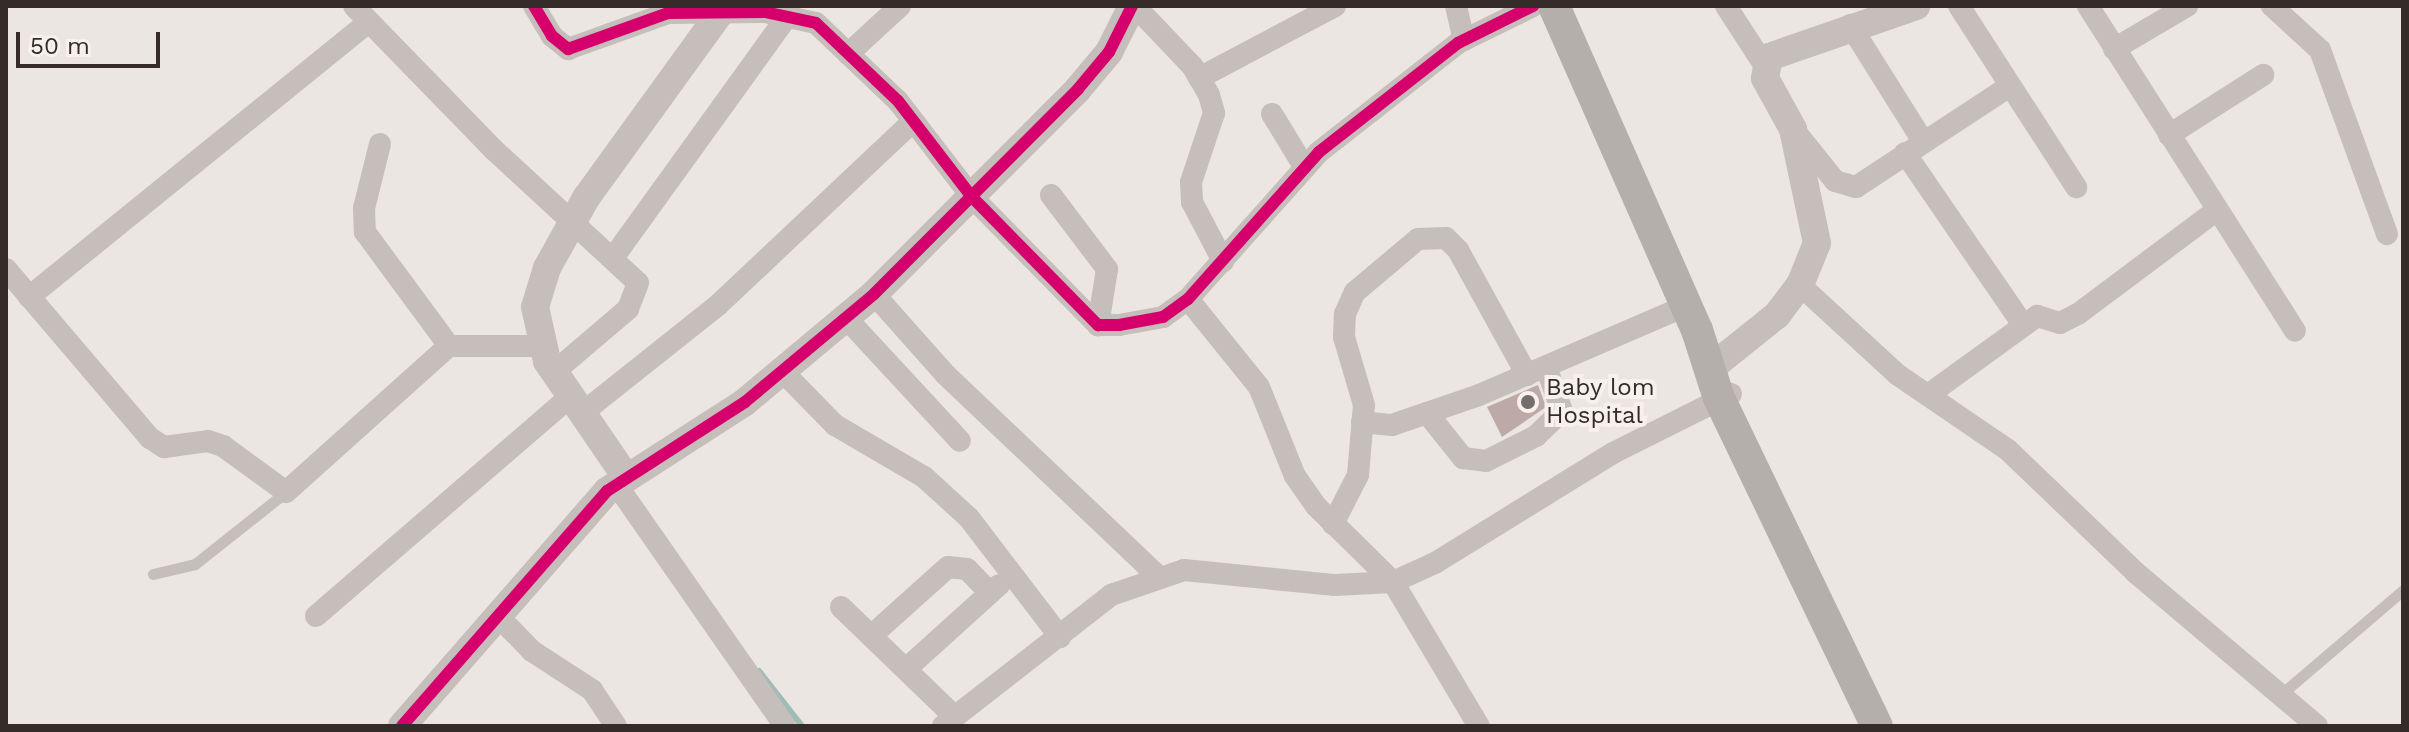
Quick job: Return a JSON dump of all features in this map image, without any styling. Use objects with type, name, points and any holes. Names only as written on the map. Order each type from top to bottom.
[{"type":"main road","points":[[1554,6],[1720,384],[1877,726]]},
{"type":"main road","points":[[1720,384],[1861,673],[1894,726]]},
{"type":"street","points":[[534,6],[552,36],[568,49],[667,10],[724,9],[816,23],[913,121],[972,197],[1098,325],[1144,323],[1188,299],[1305,168],[1464,40],[1533,6]]},
{"type":"street","points":[[848,54],[900,6]]},
{"type":"street","points":[[402,726],[497,615],[621,480],[784,373],[874,294],[1078,89],[1109,52],[1133,6],[1199,78],[1214,113],[1191,182],[1192,202],[1223,261]]},
{"type":"street","points":[[1199,78],[1335,6]]},
{"type":"street","points":[[1456,6],[1464,40]]},
{"type":"street","points":[[841,607],[906,669],[949,721],[1111,595],[1158,576],[1184,570],[1335,585],[1393,582],[1720,384],[1800,285],[1817,243],[1793,129],[1765,66],[1726,6]]},
{"type":"street","points":[[1765,66],[1778,49],[1916,6]]},
{"type":"street","points":[[1959,6],[2007,88],[2076,187]]},
{"type":"street","points":[[2088,6],[2295,331]]},
{"type":"street","points":[[2114,49],[2187,6]]},
{"type":"street","points":[[2272,6],[2325,61],[2387,234]]},
{"type":"street","points":[[724,9],[643,117],[573,222],[535,307],[541,346],[554,372],[621,480],[785,726]]},
{"type":"street","points":[[29,297],[361,14],[638,283],[637,296],[554,372]]},
{"type":"street","points":[[613,258],[787,17]]},
{"type":"street","points":[[1850,25],[1913,146],[2023,325]]},
{"type":"street","points":[[2169,135],[2263,75]]},
{"type":"street","points":[[1793,129],[1845,189],[2007,88]]},
{"type":"street","points":[[1272,114],[1305,168]]},
{"type":"street","points":[[316,616],[575,406],[718,305],[913,121]]},
{"type":"street","points":[[380,144],[364,208],[365,232],[449,346]]},
{"type":"street","points":[[1051,195],[1107,269],[1098,325]]},
{"type":"street","points":[[1928,395],[2023,325],[2044,316],[2068,321],[2217,210]]},
{"type":"street","points":[[1333,524],[1358,475],[1364,405],[1344,337],[1345,314],[1355,292],[1431,236],[1446,238],[1458,250],[1562,411],[1536,436],[1486,461],[1463,458],[1427,413]]},
{"type":"street","points":[[6,269],[150,438],[164,447],[208,441],[223,446],[286,492],[449,346],[541,346]]},
{"type":"street","points":[[1800,285],[1928,395],[2008,450],[2135,572],[2317,726]]},
{"type":"street","points":[[874,294],[946,375],[1158,576]]},
{"type":"street","points":[[1188,299],[1259,387],[1295,476],[1333,524],[1393,582],[1479,726]]},
{"type":"street","points":[[1362,422],[1392,425],[1427,413],[1536,371],[1686,306]]},
{"type":"street","points":[[847,319],[960,441]]},
{"type":"street","points":[[784,373],[835,425],[947,497],[1012,573],[1060,637]]},
{"type":"street","points":[[871,636],[948,567],[967,569],[990,593]]},
{"type":"street","points":[[906,669],[1012,573]]},
{"type":"street","points":[[497,615],[532,651],[592,690],[616,726]]},
{"type":"lane","points":[[153,574],[195,564],[286,492]]},
{"type":"lane","points":[[2279,696],[2403,590]]},
{"type":"building","points":[[1538,385],[1546,407],[1502,437],[1487,407]]},
{"type":"waterway","points":[[759,671],[802,726]]},
{"type":"cycle path","points":[[534,6],[552,36],[568,49],[668,13],[765,12],[816,23],[898,101],[972,197],[1098,325],[1119,325],[1163,317],[1188,299],[1319,152],[1458,43],[1533,6]]},
{"type":"cycle path","points":[[402,726],[607,491],[745,402],[874,294],[1078,89],[1109,52],[1132,6]]},
{"type":"place","name":"Baby lom Hospital","points":[[1528,402]]}]
